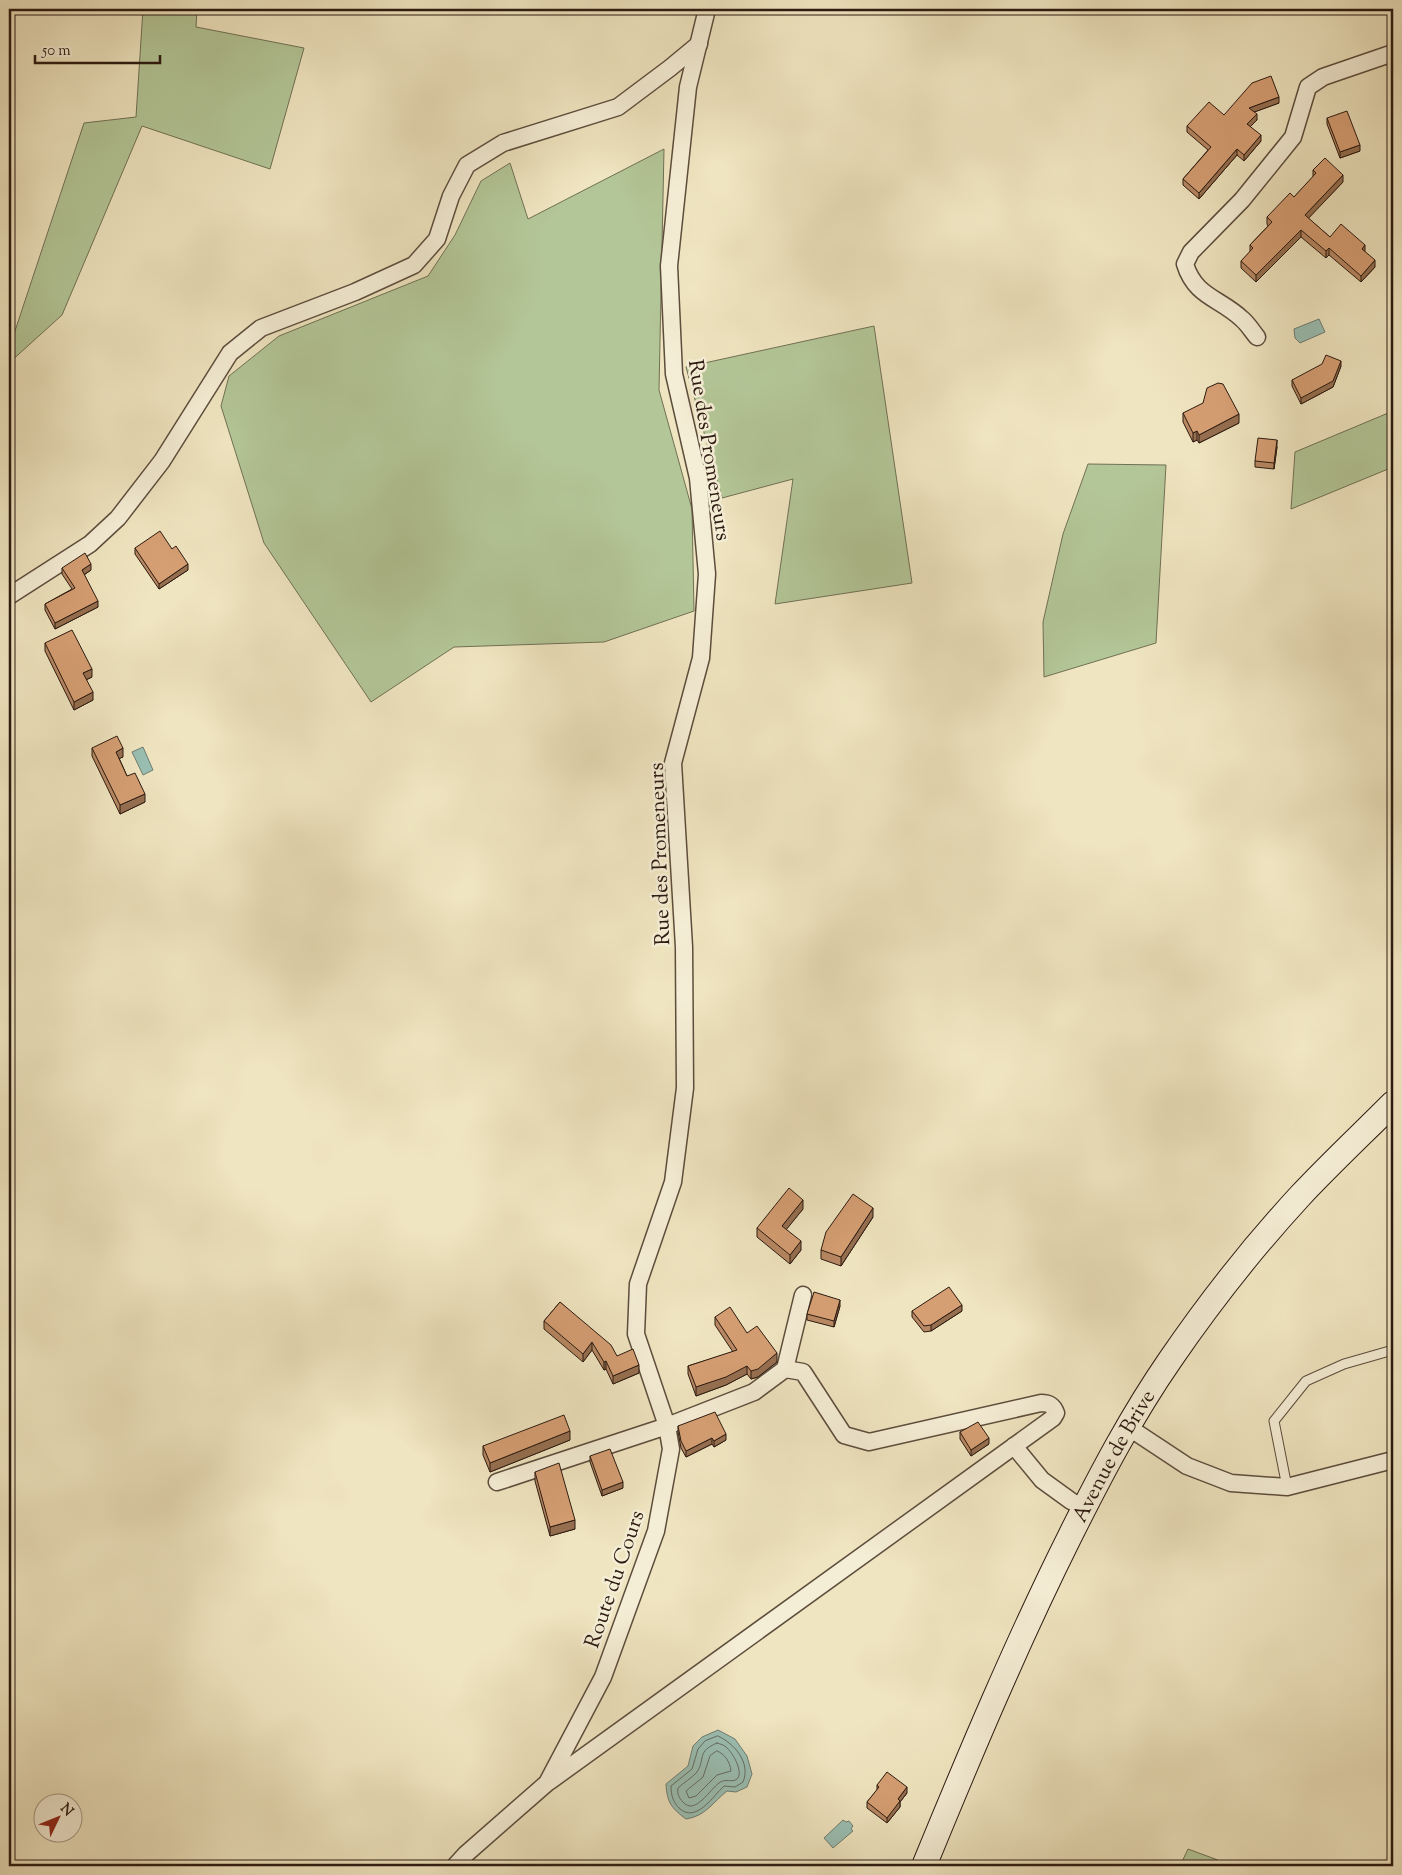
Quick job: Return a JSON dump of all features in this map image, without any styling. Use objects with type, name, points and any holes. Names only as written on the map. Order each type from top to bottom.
[{"type":"street","name":"Rue des Promeneurs","points":[[667,1426],[636,1334],[638,1284],[673,1182],[685,1088],[684,947],[673,763],[701,658],[707,574],[698,478],[674,374],[669,266],[688,87],[707,9]]},
{"type":"street","points":[[9,596],[90,544],[118,518],[162,461],[230,353],[261,328],[355,292],[414,265],[437,239],[451,196],[466,165],[503,143],[618,107],[699,44]]},
{"type":"street","points":[[1257,337],[1242,319],[1199,289],[1189,276],[1185,264],[1191,252],[1242,200],[1293,137],[1308,87],[1323,78],[1393,53]]},
{"type":"street","name":"Avenue de Brive","points":[[924,1866],[1000,1684],[1044,1588],[1104,1467],[1169,1360],[1262,1240],[1301,1195],[1393,1103]]},
{"type":"street","points":[[497,1482],[667,1426],[754,1392],[785,1369],[803,1295]]},
{"type":"street","name":"Route du Cours","points":[[455,1866],[546,1783],[1053,1418],[1056,1413],[1054,1408],[1048,1403],[1041,1403],[869,1442],[844,1435],[803,1372],[785,1369]]},
{"type":"street","name":"Route du Cours","points":[[546,1783],[603,1677],[656,1531],[671,1449],[667,1426]]},
{"type":"street","points":[[1128,1427],[1187,1466],[1231,1483],[1287,1487],[1393,1460]]},
{"type":"street","points":[[1014,1446],[1042,1480],[1084,1508]]},
{"type":"lane","points":[[1287,1487],[1274,1421],[1306,1381],[1344,1364],[1393,1350]]},
{"type":"green space","points":[[143,9],[197,9],[196,27],[304,48],[270,169],[142,126],[62,315],[9,363],[9,349],[84,123],[136,117]]},
{"type":"green space","points":[[664,149],[659,390],[692,509],[694,611],[604,642],[454,647],[371,702],[264,543],[221,406],[229,376],[279,336],[428,276],[455,235],[481,181],[510,163],[528,219]]},
{"type":"green space","points":[[874,326],[912,583],[775,604],[793,479],[722,498],[686,367]]},
{"type":"green space","points":[[1393,411],[1393,467],[1291,509],[1295,452]]},
{"type":"green space","points":[[1088,464],[1166,465],[1156,643],[1044,677],[1043,622],[1063,534]]},
{"type":"green space","points":[[1188,1849],[1234,1866],[1180,1866]]},
{"type":"water","points":[[1319,319],[1325,332],[1300,343],[1295,338],[1294,329]]},
{"type":"water","points":[[143,747],[153,770],[143,775],[132,752]]},
{"type":"water","points":[[718,1730],[735,1739],[747,1756],[752,1774],[747,1787],[736,1792],[727,1791],[704,1812],[686,1819],[671,1804],[667,1796],[666,1784],[688,1766],[693,1746],[702,1737]]},
{"type":"water","points":[[843,1820],[849,1821],[853,1826],[851,1829],[853,1831],[833,1848],[824,1838]]},
{"type":"building","points":[[1271,76],[1279,97],[1249,108],[1257,114],[1247,124],[1261,135],[1244,155],[1237,149],[1199,193],[1183,179],[1211,147],[1187,126],[1209,102],[1224,115],[1252,83]]},
{"type":"building","points":[[1393,110],[1393,123],[1389,112]]},
{"type":"building","points":[[1347,111],[1360,145],[1340,152],[1327,118]]},
{"type":"building","points":[[1325,158],[1343,175],[1305,215],[1330,237],[1341,224],[1365,245],[1362,249],[1375,260],[1361,276],[1329,248],[1326,251],[1301,230],[1256,275],[1241,261],[1253,248],[1250,245],[1272,222],[1267,217],[1290,193],[1294,197],[1316,173],[1313,170]]},
{"type":"building","points":[[1326,355],[1341,361],[1333,381],[1301,398],[1292,380],[1322,364]]},
{"type":"building","points":[[1218,383],[1223,384],[1239,414],[1199,435],[1197,431],[1193,433],[1183,413],[1203,403],[1207,388]]},
{"type":"building","points":[[1258,438],[1277,440],[1274,463],[1255,461]]},
{"type":"building","points":[[160,531],[172,549],[176,546],[188,564],[159,584],[135,548]]},
{"type":"building","points":[[85,553],[91,564],[82,570],[98,601],[55,623],[45,604],[75,588],[62,568]]},
{"type":"building","points":[[72,630],[92,669],[83,673],[93,692],[74,702],[45,643]]},
{"type":"building","points":[[9,689],[13,691],[9,700]]},
{"type":"building","points":[[117,736],[123,748],[116,752],[127,776],[135,773],[145,794],[120,805],[92,748]]},
{"type":"building","points":[[789,1188],[803,1200],[782,1226],[801,1241],[790,1255],[757,1228]]},
{"type":"building","points":[[853,1194],[873,1208],[841,1257],[821,1250],[826,1232]]},
{"type":"building","points":[[949,1287],[962,1305],[931,1325],[924,1326],[912,1311]]},
{"type":"building","points":[[814,1292],[840,1300],[834,1321],[807,1314]]},
{"type":"building","points":[[560,1302],[611,1345],[617,1356],[633,1349],[639,1365],[613,1376],[606,1361],[604,1362],[592,1342],[583,1354],[544,1321]]},
{"type":"building","points":[[730,1307],[747,1333],[757,1326],[777,1353],[758,1369],[751,1371],[747,1366],[726,1377],[696,1387],[688,1366],[737,1350],[715,1317]]},
{"type":"building","points":[[715,1412],[726,1434],[714,1441],[712,1438],[686,1451],[681,1441],[678,1426]]},
{"type":"building","points":[[564,1415],[570,1431],[490,1463],[483,1446]]},
{"type":"building","points":[[978,1422],[989,1438],[971,1450],[960,1432]]},
{"type":"building","points":[[610,1449],[623,1482],[602,1490],[590,1456]]},
{"type":"building","points":[[559,1463],[575,1520],[550,1527],[535,1472]]},
{"type":"building","points":[[887,1772],[907,1787],[898,1799],[900,1801],[887,1818],[867,1802],[879,1787],[877,1785]]}]
